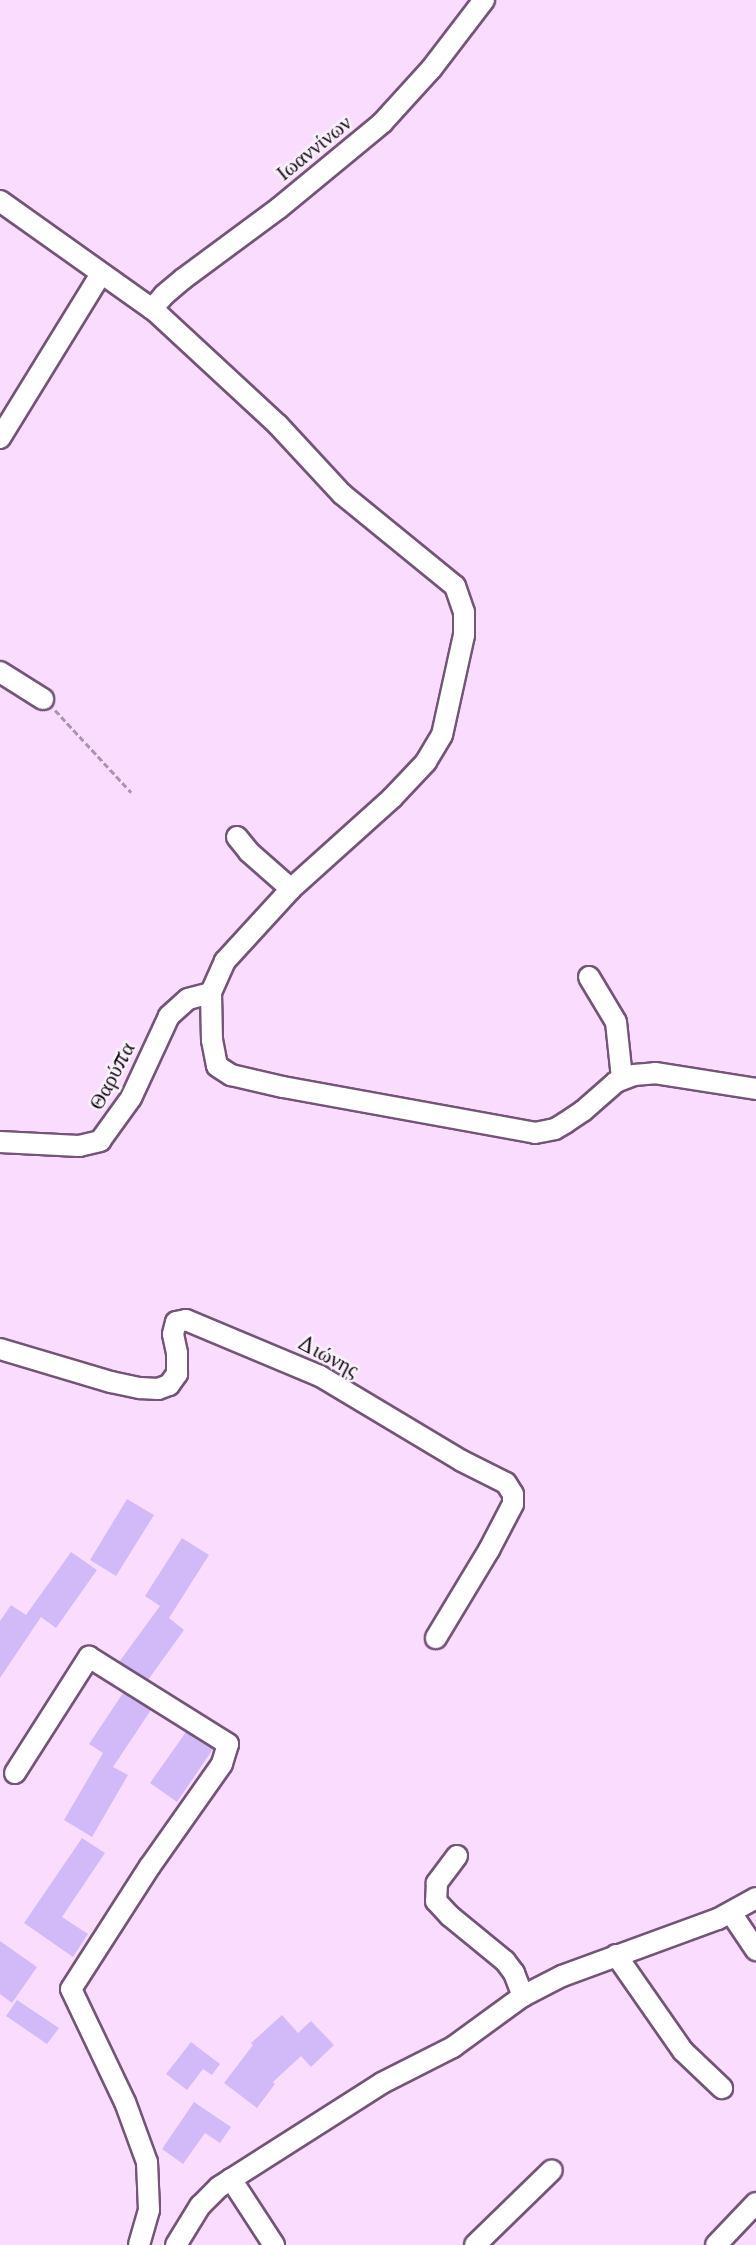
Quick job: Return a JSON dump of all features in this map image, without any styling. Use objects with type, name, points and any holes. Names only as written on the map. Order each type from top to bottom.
[{"type":"street","name":"Ιωαννίνων","points":[[152,309],[183,279],[279,208],[382,123],[426,75],[484,0]]},
{"type":"street","points":[[0,201],[152,309],[278,424],[342,494],[455,586],[464,612],[464,635],[442,735],[426,762],[392,798],[291,889],[225,961],[211,993],[212,1040],[217,1066],[231,1075],[283,1088],[535,1133],[565,1123],[622,1078],[655,1073],[756,1089]]},
{"type":"street","points":[[0,438],[101,274]]},
{"type":"street","points":[[0,672],[43,699]]},
{"type":"street","points":[[237,837],[249,852],[291,889]]},
{"type":"street","points":[[590,976],[616,1022],[622,1078]]},
{"type":"street","name":"Θαρύπα","points":[[0,1142],[84,1146],[100,1142],[131,1098],[169,1016],[188,999],[211,993]]},
{"type":"street","name":"Διώνης","points":[[0,1349],[111,1382],[158,1389],[169,1384],[177,1374],[177,1353],[172,1334],[176,1323],[186,1320],[320,1376],[443,1450],[506,1483],[513,1494],[513,1504],[489,1550],[436,1638]]},
{"type":"street","points":[[15,1773],[89,1657],[228,1744],[222,1764],[150,1866],[71,1989],[125,2102],[147,2162],[149,2210],[139,2245]]},
{"type":"street","points":[[457,1856],[437,1883],[436,1901],[450,1916],[505,1961],[514,1973],[523,1996]]},
{"type":"street","points":[[176,2245],[206,2198],[231,2179],[382,2083],[453,2047],[523,1996],[562,1976],[731,1913],[756,1898]]},
{"type":"street","points":[[731,1913],[756,1950]]},
{"type":"street","points":[[616,1955],[683,2051],[722,2088]]},
{"type":"street","points":[[475,2245],[552,2169]]},
{"type":"street","points":[[231,2179],[274,2245]]},
{"type":"street","points":[[716,2245],[756,2203]]},
{"type":"path","points":[[43,699],[131,792]]},
{"type":"building","points":[[127,1499],[154,1515],[116,1576],[90,1560]]},
{"type":"building","points":[[182,1538],[209,1555],[169,1618],[184,1630],[148,1680],[119,1662],[160,1606],[145,1596]]},
{"type":"building","points":[[71,1552],[97,1570],[56,1628],[41,1617],[0,1678],[0,1621],[11,1605],[26,1615]]},
{"type":"building","points":[[123,1693],[151,1710],[113,1767],[128,1775],[92,1837],[64,1820],[103,1753],[89,1744]]},
{"type":"building","points":[[186,1732],[213,1749],[177,1802],[150,1783]]},
{"type":"building","points":[[82,1838],[105,1853],[62,1917],[88,1934],[73,1957],[24,1923]]},
{"type":"building","points":[[0,1941],[37,1967],[12,2003],[0,1994]]},
{"type":"building","points":[[17,2000],[59,2028],[47,2044],[6,2016]]},
{"type":"building","points":[[282,2015],[298,2033],[311,2021],[334,2045],[311,2067],[301,2056],[273,2082],[275,2084],[257,2108],[224,2083],[253,2045],[251,2043]]},
{"type":"building","points":[[191,2042],[220,2064],[212,2075],[203,2069],[187,2090],[166,2074]]},
{"type":"building","points":[[194,2102],[231,2127],[220,2143],[205,2133],[183,2164],[162,2149]]}]
